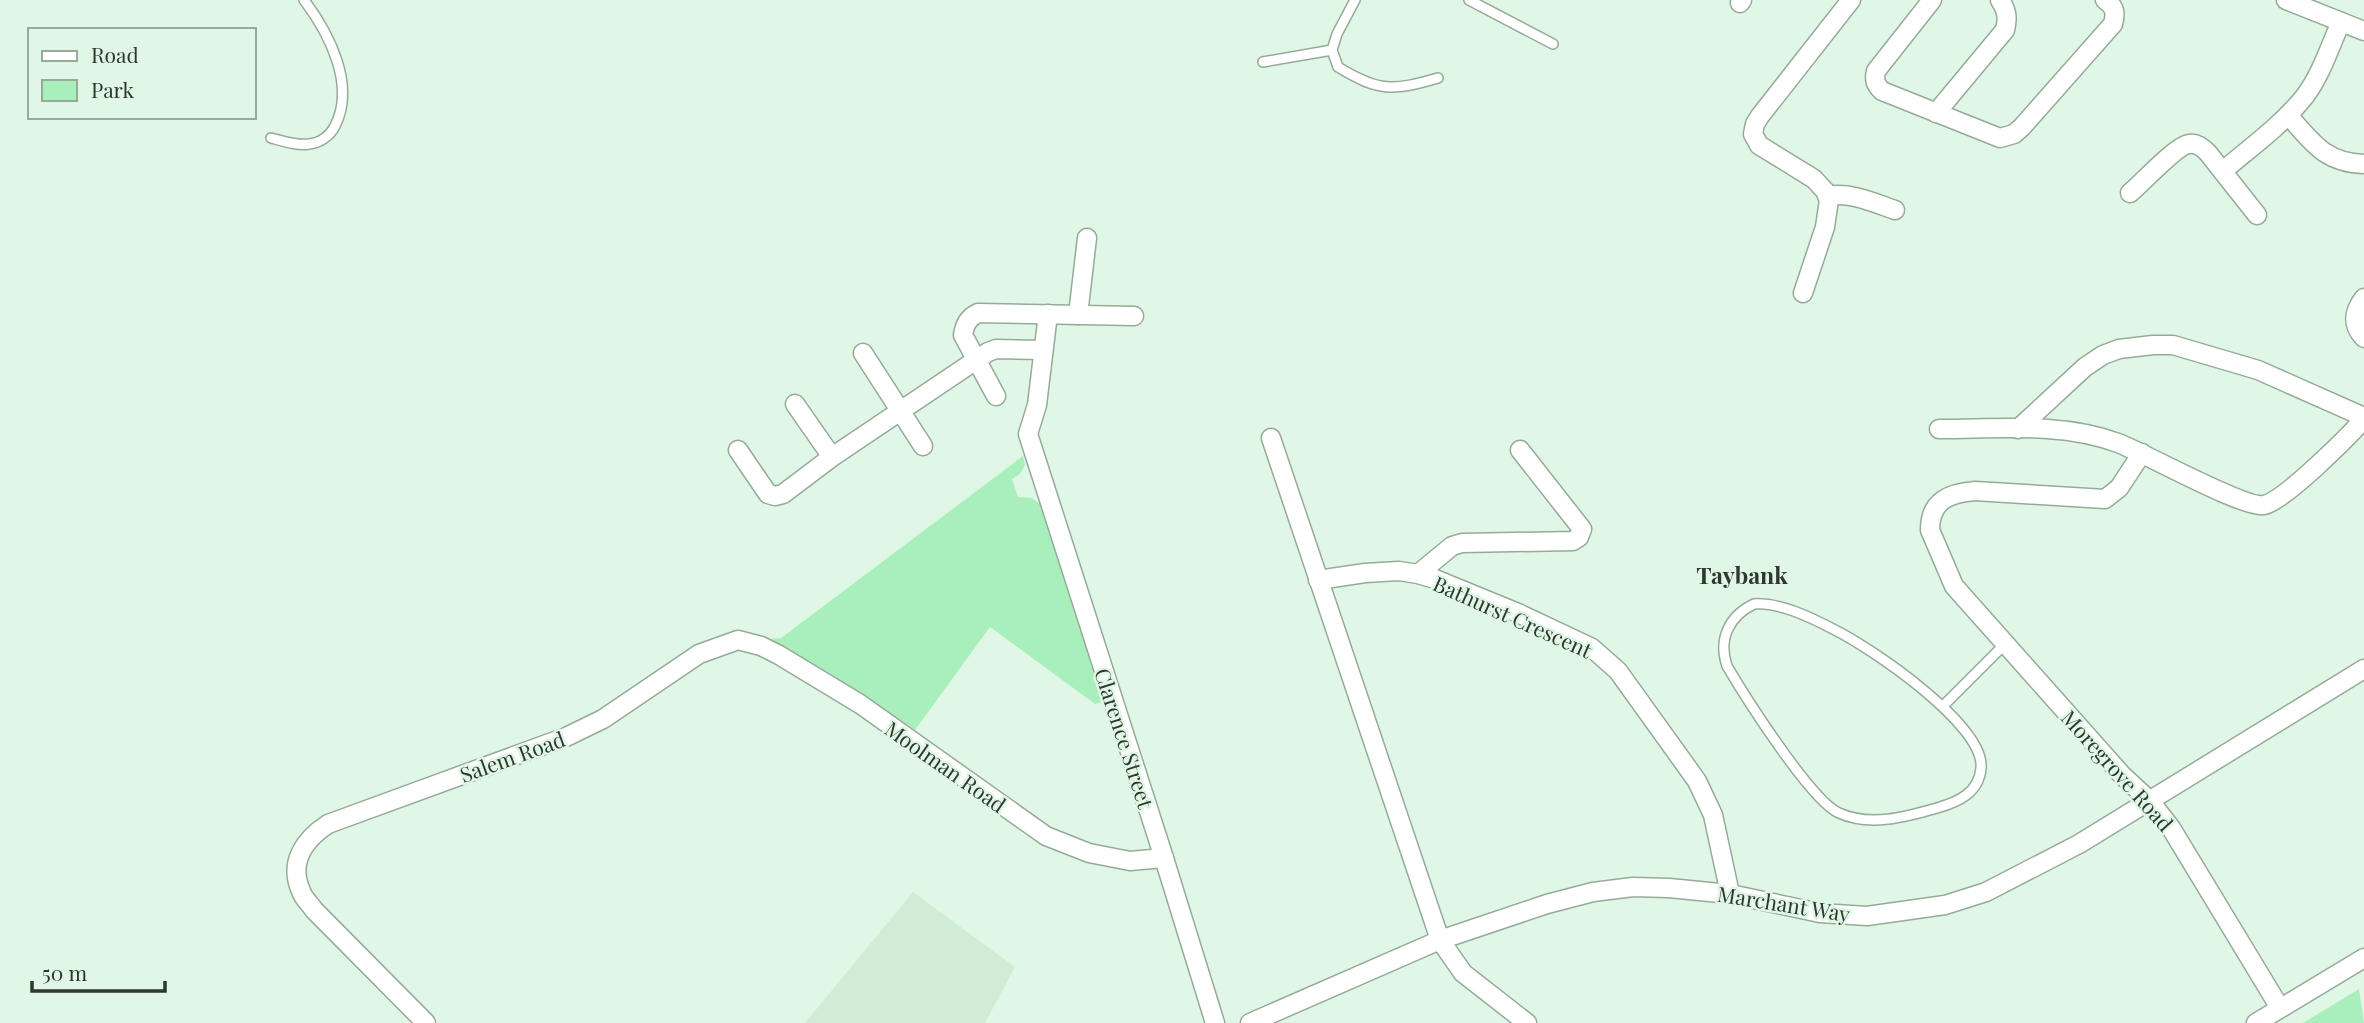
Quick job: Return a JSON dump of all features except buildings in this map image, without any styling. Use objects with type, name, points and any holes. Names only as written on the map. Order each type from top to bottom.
[{"type":"street","points":[[1803,293],[1825,227],[1829,208],[1827,196],[1814,179],[1759,145],[1755,141],[1754,129],[1766,108],[1851,0]]},
{"type":"street","points":[[1932,0],[1876,71],[1874,79],[1882,91],[2000,138],[2014,134],[2022,127],[2113,24],[2114,9],[2105,0]]},
{"type":"street","points":[[1936,113],[2005,30],[2006,9],[2000,0]]},
{"type":"street","points":[[2286,0],[2364,31]]},
{"type":"street","points":[[2224,170],[2288,115],[2306,95],[2318,75],[2340,22]]},
{"type":"street","points":[[2288,115],[2326,155],[2341,161],[2364,164]]},
{"type":"street","points":[[2130,193],[2185,144],[2201,146],[2224,170],[2257,215]]},
{"type":"street","points":[[1827,196],[1840,194],[1855,197],[1895,210]]},
{"type":"street","points":[[1078,315],[1087,238]]},
{"type":"street","points":[[2364,298],[2354,316],[2364,338]]},
{"type":"street","points":[[996,397],[963,335],[971,316],[978,313],[1134,316]]},
{"type":"street","name":"Clarence Street","points":[[1048,314],[1037,405],[1028,434],[1032,453],[1215,1023]]},
{"type":"street","points":[[1938,429],[2018,429],[2053,429],[2090,434],[2142,453],[2239,500],[2260,506],[2268,504],[2294,485],[2341,444],[2364,418],[2258,370],[2173,345],[2153,345],[2119,349],[2103,355],[2085,367],[2018,429]]},
{"type":"street","points":[[738,450],[768,494],[783,494],[832,457],[977,358],[996,349],[1044,350]]},
{"type":"street","points":[[863,353],[923,446]]},
{"type":"street","points":[[795,404],[832,457]]},
{"type":"street","points":[[1271,438],[1440,940],[1463,973],[1527,1023]]},
{"type":"street","points":[[1418,574],[1452,546],[1462,543],[1573,541],[1579,537],[1581,529],[1520,450]]},
{"type":"street","name":"Moregrove Road","points":[[2142,453],[2119,488],[2105,499],[1975,491],[1948,495],[1941,500],[1930,520],[1930,530],[1954,586],[2122,775],[2150,801],[2171,828],[2280,1008]]},
{"type":"street","name":"Bathurst Crescent","points":[[1318,580],[1365,573],[1399,571],[1418,574],[1518,613],[1592,648],[1618,671],[1678,754],[1707,800],[1730,894]]},
{"type":"street","name":"Moolman Road","points":[[738,640],[779,654],[860,704],[1046,836],[1089,853],[1130,861],[1164,858]]},
{"type":"street","name":"Salem Road","points":[[426,1023],[314,910],[300,891],[297,871],[302,847],[313,834],[328,824],[566,737],[603,719],[699,654],[738,640]]},
{"type":"street","name":"Marchant Way","points":[[1250,1023],[1440,940],[1547,904],[1593,892],[1633,887],[1730,894],[1820,913],[1867,916],[1945,905],[1986,892],[2026,873],[2150,801],[2364,669]]},
{"type":"street","points":[[2256,1023],[2364,958]]},
{"type":"lane","points":[[271,138],[301,145],[312,144],[332,132],[340,116],[342,79],[328,38],[304,0]]},
{"type":"lane","points":[[1355,0],[1337,34],[1332,50],[1338,67],[1360,81],[1384,88],[1409,86],[1438,78]]},
{"type":"lane","points":[[1469,0],[1553,44]]},
{"type":"lane","points":[[1263,62],[1332,50]]},
{"type":"lane","points":[[1754,604],[1764,604],[1806,617],[1864,647],[1943,706],[1970,738],[1981,760],[1981,772],[1975,787],[1956,803],[1897,818],[1873,821],[1837,813],[1815,795],[1731,673],[1723,654],[1730,625],[1737,614],[1754,604]]},
{"type":"lane","points":[[1943,706],[2006,644]]},
{"type":"shaded area","points":[[913,892],[1015,967],[985,1023],[805,1023]]},
{"type":"green space","points":[[1023,456],[1025,465],[1020,474],[1012,479],[1018,497],[1032,498],[1042,506],[1104,701],[1095,704],[990,627],[915,730],[856,690],[768,639],[781,638]]},
{"type":"green space","points":[[2359,989],[2364,1023],[2303,1023]]},
{"type":"district","name":"Taybank","points":[[1742,574]]}]
